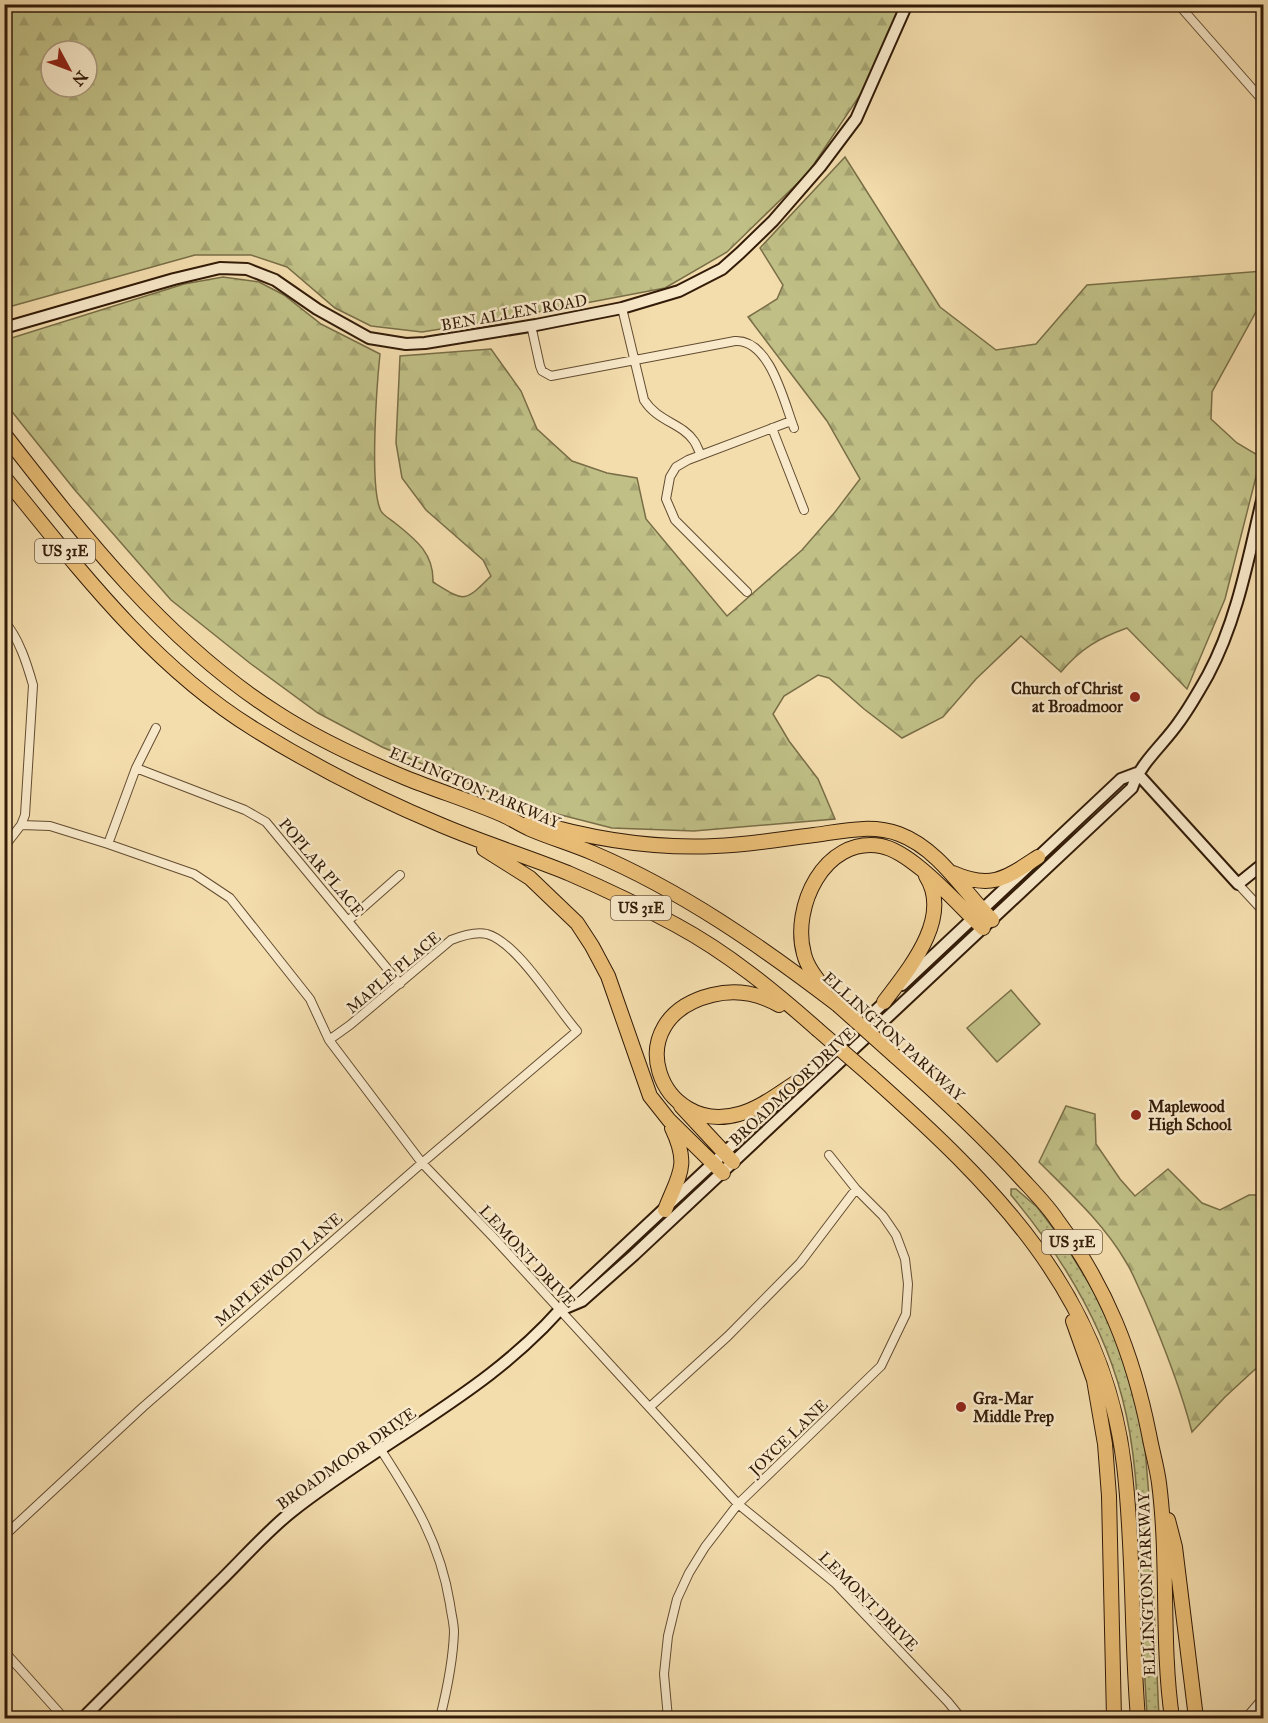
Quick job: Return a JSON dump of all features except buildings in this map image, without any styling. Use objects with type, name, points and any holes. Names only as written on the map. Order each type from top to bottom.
[{"type":"highway","name":"ELLINGTON PARKWAY","points":[[4,435],[142,600],[205,659],[254,697],[293,722],[342,748],[405,777],[503,815],[529,829],[617,864],[688,900],[751,940],[838,1005],[974,1129],[1019,1176],[1056,1218],[1086,1262],[1110,1308],[1131,1362],[1159,1483],[1165,1561],[1167,1682],[1172,1719]]},
{"type":"highway","name":"ELLINGTON PARKWAY","points":[[4,477],[71,560],[127,624],[192,684],[251,728],[362,790],[443,826],[568,873],[678,926],[712,946],[818,1029],[962,1160],[998,1198],[1042,1253],[1081,1318],[1104,1377],[1119,1438],[1127,1506],[1138,1719]]},
{"type":"highway","points":[[503,815],[595,837],[664,846],[744,844],[853,829],[889,831],[911,840],[930,853],[948,870],[982,919]]},
{"type":"highway","points":[[443,826],[530,878],[577,923],[608,976],[650,1096],[669,1120],[723,1163]]},
{"type":"highway","points":[[838,1005],[817,979],[804,956],[802,919],[806,899],[814,882],[832,860],[848,851],[870,845],[881,846],[900,853],[916,864],[929,881],[934,905],[931,928],[923,947],[884,1002]]},
{"type":"highway","points":[[948,870],[976,881],[997,880],[1007,877],[1038,857]]},
{"type":"highway","points":[[923,872],[982,919]]},
{"type":"highway","points":[[723,1163],[665,1085],[657,1063],[658,1039],[670,1018],[697,999],[729,992],[757,995],[770,1000],[818,1029]]},
{"type":"highway","points":[[672,1095],[688,1108],[705,1115],[729,1116],[749,1110],[803,1078]]},
{"type":"highway","points":[[665,1210],[678,1180],[682,1161],[681,1148],[669,1120]]},
{"type":"highway","points":[[1042,1253],[1072,1319],[1094,1380],[1106,1444],[1114,1719]]},
{"type":"highway","points":[[1159,1483],[1175,1547],[1196,1719]]},
{"type":"main road","name":"BEN ALLEN ROAD","points":[[4,328],[220,268],[247,269],[275,280],[341,324],[369,338],[387,342],[425,343],[531,326],[622,308],[679,291],[706,279],[731,261],[773,221],[820,167],[856,119],[907,4]]},
{"type":"main road","name":"BROADMOOR DRIVE","points":[[83,1719],[289,1514],[471,1389],[525,1344],[574,1293],[665,1210],[723,1163],[803,1078],[884,1002],[1132,788],[1137,773],[1156,753],[1184,715],[1209,674],[1237,605],[1263,492]]},
{"type":"main road","name":"BROADMOOR DRIVE","points":[[560,1310],[582,1301],[723,1163],[982,919],[1038,857],[1120,779],[1137,773]]},
{"type":"main road","points":[[1137,773],[1238,884],[1263,863]]},
{"type":"street","points":[[1178,4],[1263,102]]},
{"type":"street","points":[[622,308],[642,395],[650,409],[694,440],[701,455]]},
{"type":"street","points":[[531,326],[540,366],[546,375],[551,376],[735,340],[755,347],[765,358],[793,424],[772,428],[676,467],[670,477],[666,499],[675,520],[747,592]]},
{"type":"street","points":[[772,428],[804,510]]},
{"type":"street","points":[[4,621],[10,628],[28,667],[33,685],[25,815],[21,825],[4,847]]},
{"type":"street","points":[[108,844],[136,768],[156,728]]},
{"type":"street","name":"POPLAR PLACE","points":[[136,768],[245,810],[266,822],[400,984]]},
{"type":"street","name":"LEMONT DRIVE","points":[[21,825],[50,826],[194,874],[230,898],[310,999],[329,1040],[422,1163],[651,1406],[738,1504],[793,1546],[837,1584],[948,1702],[961,1719]]},
{"type":"street","points":[[349,920],[400,875]]},
{"type":"street","points":[[1238,884],[1263,912]]},
{"type":"street","name":"MAPLE PLACE","points":[[329,1040],[451,940],[465,935],[485,933],[505,942],[577,1031]]},
{"type":"street","name":"MAPLEWOOD LANE","points":[[4,1536],[143,1407],[577,1031]]},
{"type":"street","name":"JOYCE LANE","points":[[668,1719],[664,1674],[668,1636],[677,1599],[689,1573],[705,1547],[738,1504],[881,1366],[906,1314],[908,1284],[905,1259],[896,1235],[884,1216],[856,1189],[829,1155]]},
{"type":"street","points":[[651,1406],[728,1336],[800,1263],[856,1189]]},
{"type":"street","points":[[381,1450],[426,1525],[447,1587],[454,1630],[451,1675],[440,1719]]},
{"type":"street","points":[[4,1651],[64,1719]]},
{"type":"street","points":[[1246,1719],[1263,1697]]},
{"type":"green space","points":[[5,5],[902,5],[864,89],[808,173],[727,252],[665,288],[422,332],[371,326],[335,308],[287,267],[251,255],[195,255],[5,308]]},
{"type":"green space","points":[[845,157],[940,307],[996,350],[1036,344],[1087,285],[1263,271],[1263,299],[1212,392],[1211,419],[1237,443],[1261,457],[1225,599],[1187,689],[1127,628],[1091,645],[1061,672],[1021,636],[976,679],[943,717],[902,738],[829,678],[818,675],[784,696],[773,714],[789,741],[818,779],[835,819],[694,831],[612,828],[518,804],[382,747],[318,713],[251,664],[171,600],[74,489],[5,403],[5,340],[184,284],[223,277],[259,282],[284,295],[321,324],[380,354],[375,481],[381,511],[422,548],[430,563],[433,582],[464,597],[475,591],[491,576],[483,560],[426,510],[402,478],[396,443],[400,356],[491,349],[521,391],[537,429],[572,461],[607,473],[637,478],[646,519],[727,616],[802,550],[860,479],[827,421],[748,317],[777,299],[783,285],[760,248]]},
{"type":"green space","points":[[1011,990],[1040,1024],[997,1062],[967,1028]]},
{"type":"green space","points":[[1066,1106],[1095,1114],[1096,1144],[1120,1179],[1135,1196],[1168,1169],[1202,1203],[1220,1210],[1249,1195],[1263,1195],[1263,1362],[1192,1432],[1164,1348],[1129,1266],[1097,1222],[1039,1162]]},
{"type":"green space","points":[[1011,1189],[1016,1189],[1037,1207],[1065,1244],[1094,1292],[1114,1334],[1132,1386],[1144,1436],[1149,1497],[1159,1718],[1147,1718],[1136,1482],[1131,1439],[1122,1397],[1103,1342],[1078,1290],[1047,1241],[1011,1195]]},
{"type":"place","name":"Church of Christ at Broadmoor","points":[[1135,697]]},
{"type":"place","name":"Maplewood High School","points":[[1136,1115]]},
{"type":"place","name":"Gra-Mar Middle Prep","points":[[961,1407]]}]
